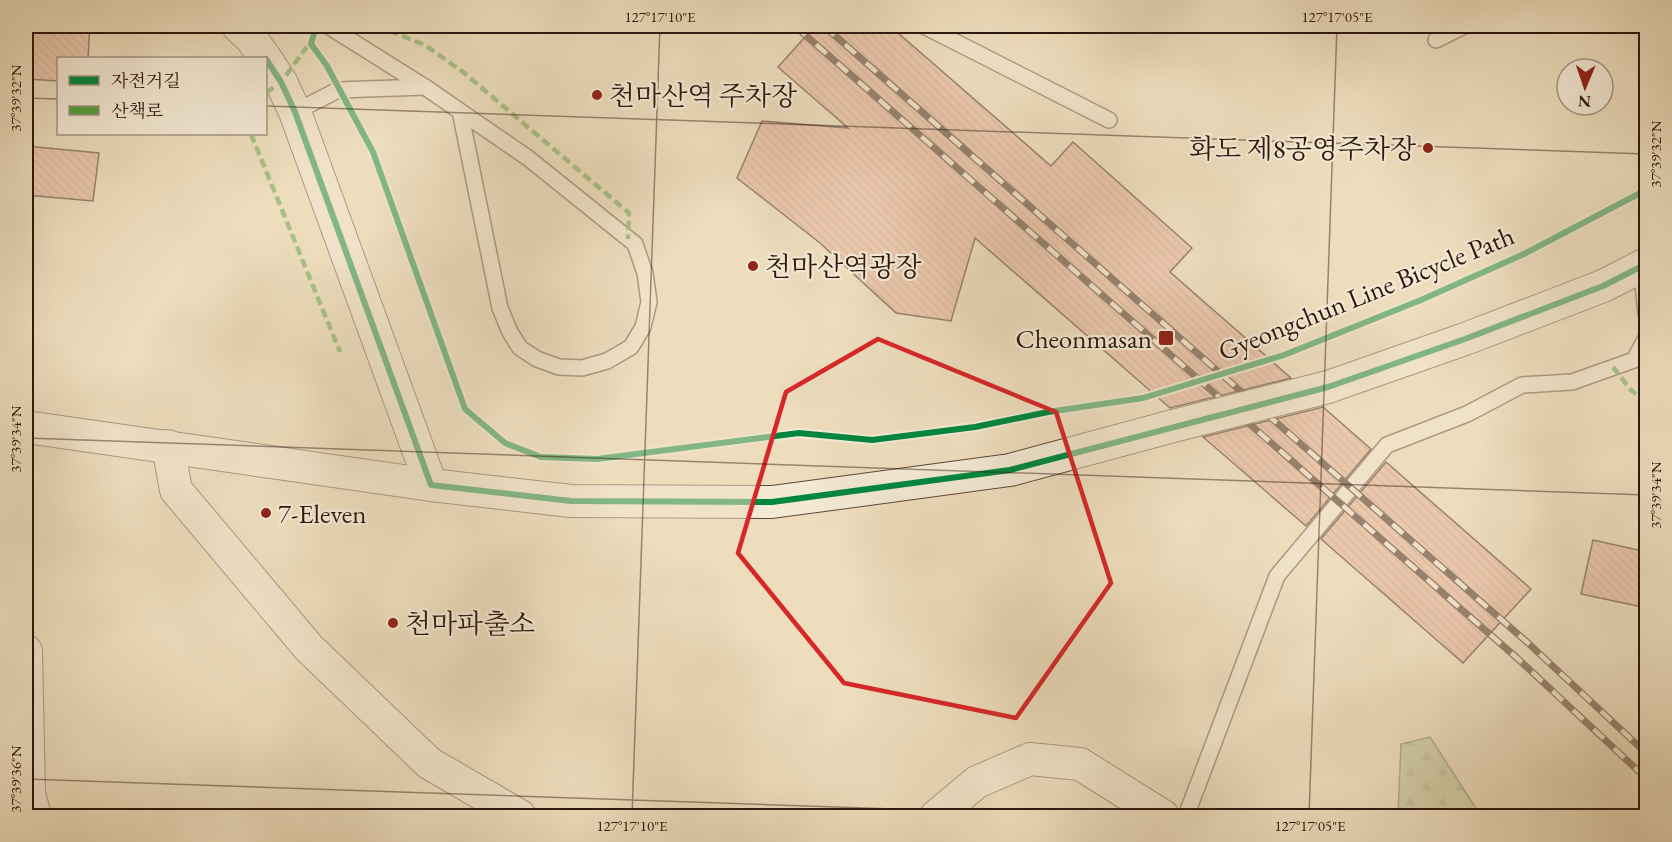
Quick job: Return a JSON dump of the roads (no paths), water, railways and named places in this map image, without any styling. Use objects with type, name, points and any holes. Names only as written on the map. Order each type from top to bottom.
[{"type":"street","points":[[238,26],[251,38],[264,57]]},
{"type":"street","points":[[267,62],[281,82],[295,112],[431,485]]},
{"type":"street","points":[[26,427],[431,485],[571,501],[772,502],[1010,470],[1328,387],[1465,339],[1603,286],[1644,265]]},
{"type":"street","points":[[168,446],[176,490],[309,648],[429,763],[520,816]]},
{"type":"street","points":[[26,651],[28,794],[35,816]]},
{"type":"street","points":[[936,816],[977,782],[1030,759],[1080,764],[1163,816]]},
{"type":"lane","points":[[328,26],[425,87],[460,111],[528,158],[635,244],[645,273],[649,302],[642,327],[631,347],[607,361],[582,368],[559,367],[537,359],[520,348],[500,308],[460,111]]},
{"type":"lane","points":[[924,26],[1109,120]]},
{"type":"lane","points":[[1436,40],[1464,26]]},
{"type":"lane","points":[[295,112],[338,90],[425,87]]},
{"type":"lane","points":[[1644,265],[1647,313]]},
{"type":"lane","points":[[1186,816],[1277,576],[1387,445],[1467,414],[1522,385],[1572,382],[1634,360],[1647,338]]},
{"type":"railway","points":[[795,26],[1517,658],[1646,778]]},
{"type":"railway","points":[[824,26],[1528,643],[1646,753]]},
{"type":"place","name":"천마산역 주차장","points":[[597,95]]},
{"type":"place","name":"화도 제8공영주차장","points":[[1428,148]]},
{"type":"place","name":"천마산역광장","points":[[753,266]]},
{"type":"place","name":"Cheonmasan","points":[[1166,338]]},
{"type":"place","name":"7-Eleven","points":[[266,513]]},
{"type":"place","name":"천마파출소","points":[[393,623]]}]
